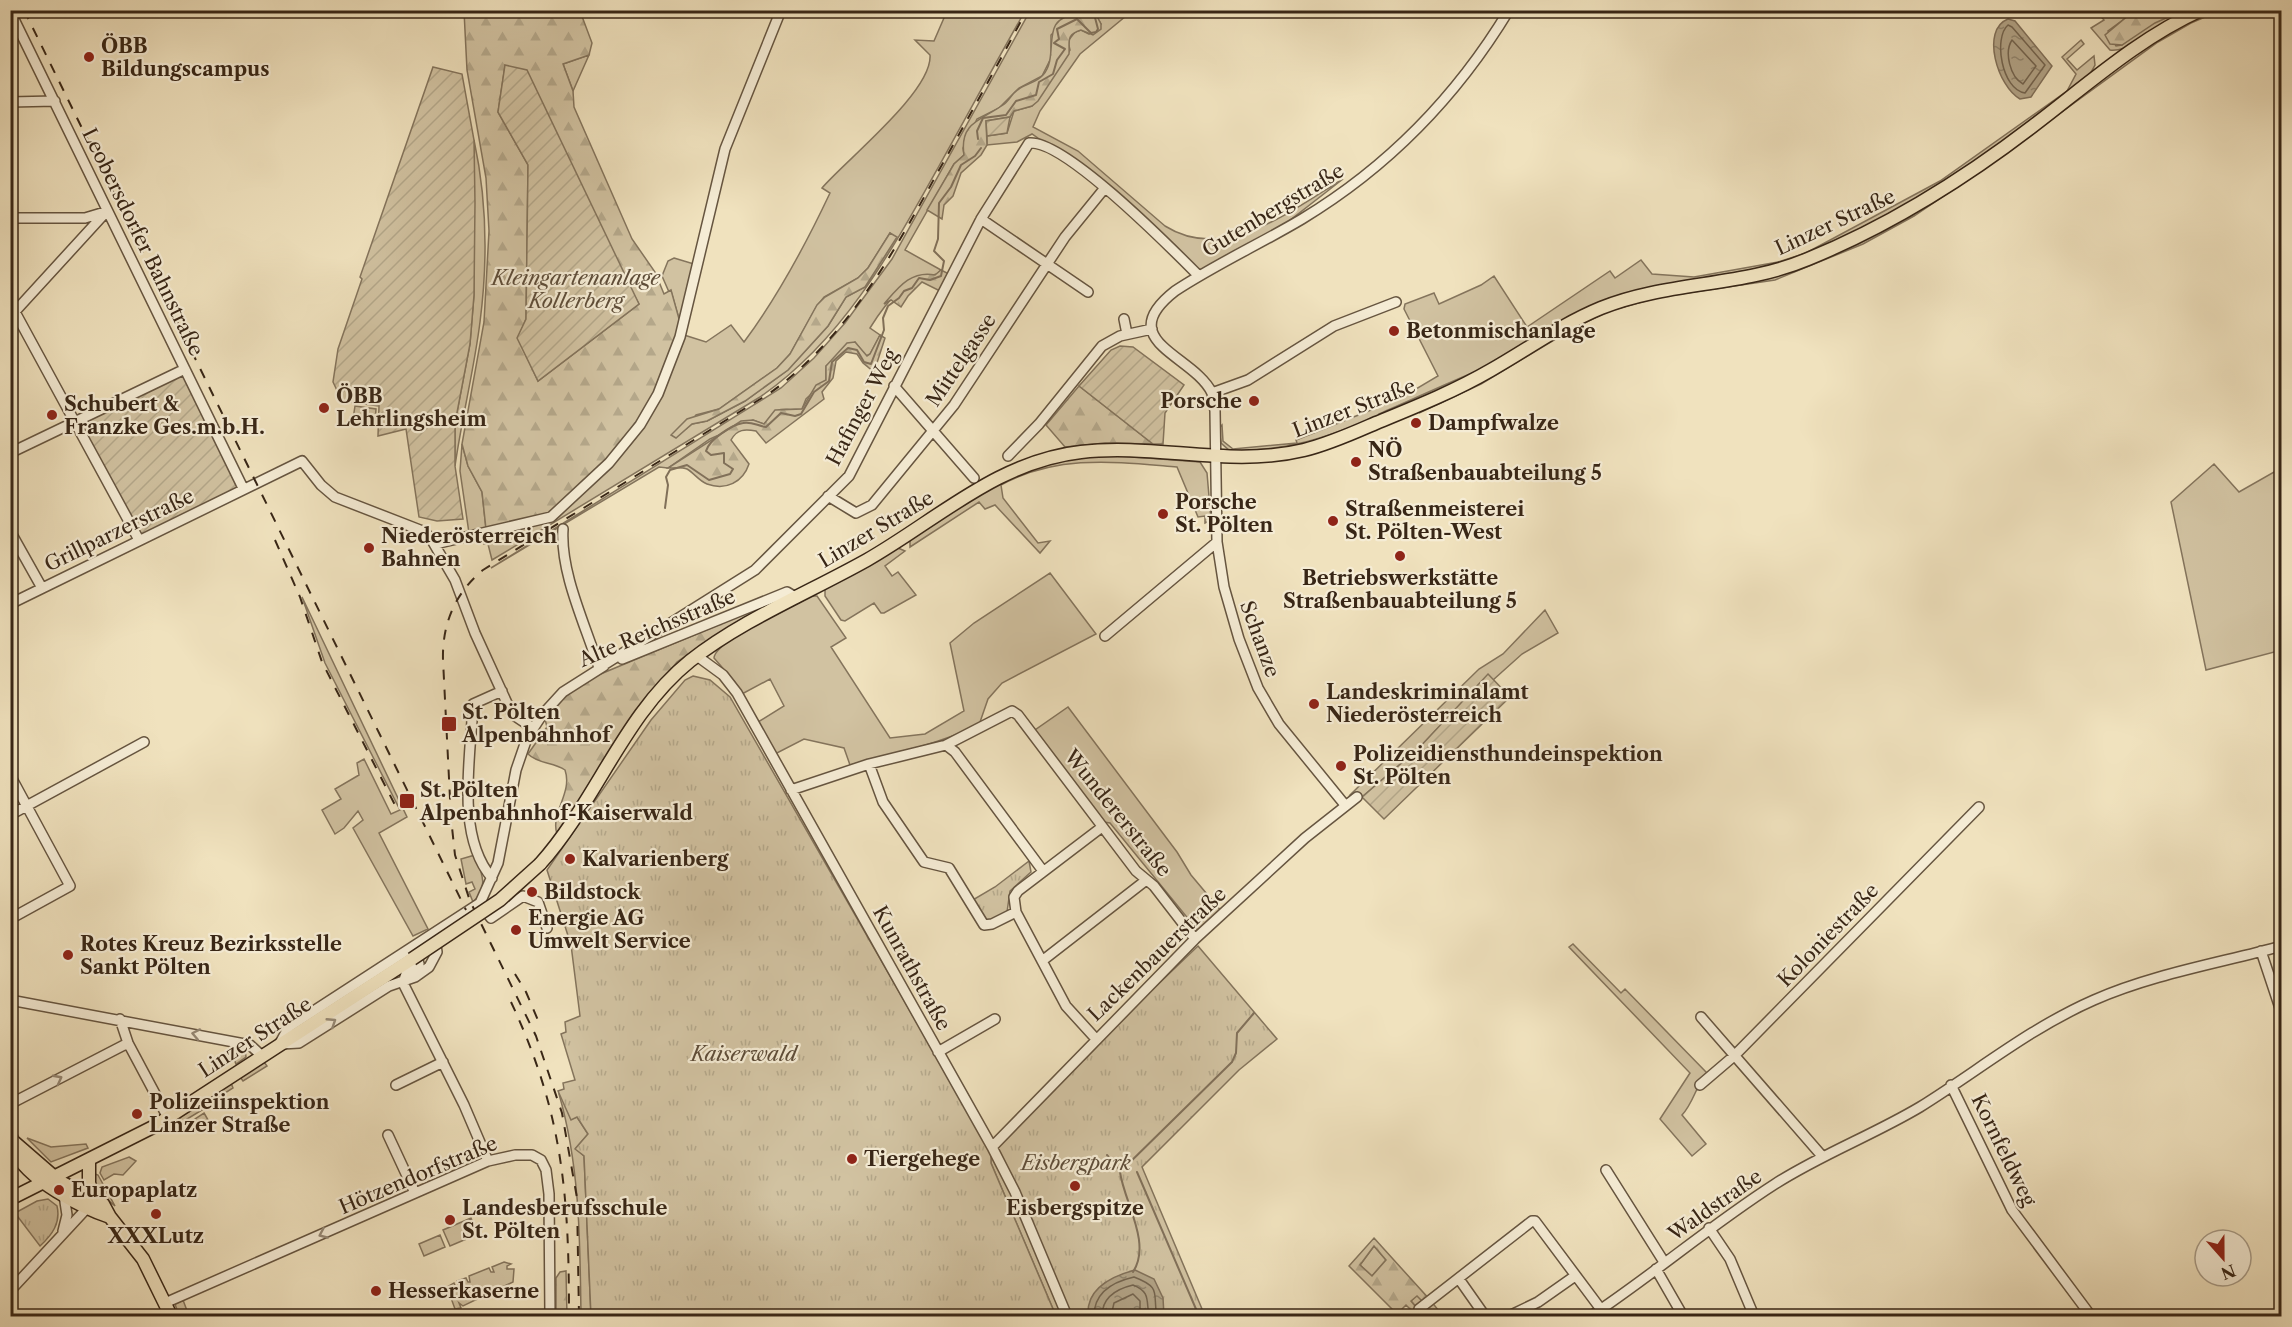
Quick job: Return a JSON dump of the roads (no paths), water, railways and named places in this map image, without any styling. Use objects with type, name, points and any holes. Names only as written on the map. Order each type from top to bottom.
[{"type":"main road","name":"Linzer Straße","points":[[10,1198],[89,1161],[168,1118],[258,1051],[279,1044],[414,952],[500,900],[540,864],[596,786],[645,708],[673,676],[697,656],[892,545],[989,481],[1033,461],[1093,451],[1214,457],[1268,456],[1318,446],[1456,388],[1571,322],[1608,305],[1666,289],[1766,274],[1832,249],[1889,221],[1963,175],[2012,142],[2146,41],[2201,10]]},
{"type":"main road","points":[[12,1138],[15,1151],[22,1162],[91,1203],[110,1217],[135,1247],[171,1317]]},
{"type":"main road","points":[[89,1161],[91,1203]]},
{"type":"main road","points":[[49,1179],[64,1195],[91,1203]]},
{"type":"street","points":[[533,728],[512,714],[475,633],[461,593],[435,544],[551,517],[619,453],[647,415],[664,380],[685,323],[725,149],[782,10]]},
{"type":"street","name":"Gutenbergstraße","points":[[1152,329],[1154,314],[1161,302],[1199,276],[1318,209],[1382,162],[1442,104],[1477,59],[1509,10]]},
{"type":"street","name":"Leobersdorfer Bahnstraße","points":[[10,11],[243,488]]},
{"type":"street","points":[[10,102],[55,101]]},
{"type":"street","name":"Hafinger Weg","points":[[599,668],[755,570],[849,476],[981,219],[1029,143],[1041,144],[1068,159],[1104,189]]},
{"type":"street","points":[[1104,189],[1199,276]]},
{"type":"street","name":"Mittelgasse","points":[[828,496],[856,513],[865,511],[872,505],[960,396],[1046,264],[1104,189]]},
{"type":"street","points":[[10,218],[86,218],[107,211]]},
{"type":"street","points":[[107,211],[13,314],[76,422],[139,540]]},
{"type":"street","points":[[981,219],[1088,292]]},
{"type":"street","points":[[1212,393],[1248,380],[1334,326],[1396,302]]},
{"type":"street","points":[[1124,320],[1127,334]]},
{"type":"street","points":[[1008,456],[1039,424],[1096,351],[1114,339],[1152,329],[1162,347],[1198,374],[1212,393],[1214,457]]},
{"type":"street","points":[[10,453],[185,369]]},
{"type":"street","points":[[894,387],[974,478]]},
{"type":"street","name":"Schanze","points":[[1214,457],[1217,542],[1231,613],[1258,688],[1290,739],[1346,805]]},
{"type":"street","name":"Grillparzerstraße","points":[[10,604],[302,461],[321,485],[336,497],[420,530],[435,544]]},
{"type":"street","points":[[563,529],[562,547],[566,565],[599,668]]},
{"type":"street","points":[[10,531],[42,588]]},
{"type":"street","points":[[1105,636],[1217,542]]},
{"type":"street","name":"Alte Reichsstraße","points":[[480,903],[500,854],[516,770],[533,728],[563,692],[599,668],[787,592],[797,598]]},
{"type":"street","points":[[676,620],[682,635]]},
{"type":"street","name":"Kunrathstraße","points":[[697,656],[730,683],[992,1147],[1015,1192],[1067,1317]]},
{"type":"street","points":[[492,878],[483,866],[471,831],[468,775],[473,704],[502,691]]},
{"type":"street","name":"Wundererstraße","points":[[946,745],[1012,711],[1018,715],[1102,827],[1145,881],[1154,886],[1195,939]]},
{"type":"street","points":[[10,815],[144,742]]},
{"type":"street","points":[[791,790],[869,764],[946,745],[955,752],[1043,871]]},
{"type":"street","points":[[869,764],[883,802],[924,862],[949,868],[984,925],[992,924],[1016,912]]},
{"type":"street","points":[[10,775],[70,886],[10,918]]},
{"type":"street","name":"Lackenbauerstraße","points":[[992,1147],[1195,939],[1305,838],[1357,797]]},
{"type":"street","name":"Koloniestraße","points":[[1700,1085],[1734,1056],[1979,807]]},
{"type":"street","points":[[1096,1039],[1066,1006],[1016,912],[1014,897],[1043,871],[1102,827]]},
{"type":"street","points":[[1042,961],[1145,881]]},
{"type":"street","points":[[488,1161],[464,1104],[403,983],[406,974],[418,964],[414,952],[434,933],[480,903],[491,918],[523,896],[538,902],[547,928]]},
{"type":"street","points":[[279,1044],[299,1043],[389,986],[403,983],[429,967],[437,952],[434,933]]},
{"type":"street","name":"Waldstraße","points":[[1591,1317],[1604,1313],[1664,1262],[1709,1228],[1822,1156],[1919,1107],[2019,1040],[2096,999],[2145,982],[2282,946]]},
{"type":"street","points":[[2261,951],[2282,1014]]},
{"type":"street","points":[[10,1000],[120,1019],[258,1051]]},
{"type":"street","points":[[1701,1017],[1822,1156]]},
{"type":"street","points":[[120,1019],[128,1043],[168,1118]]},
{"type":"street","points":[[938,1052],[995,1019]]},
{"type":"street","points":[[10,1104],[128,1043]]},
{"type":"street","points":[[396,1085],[442,1062]]},
{"type":"street","name":"Kornfeldweg","points":[[1951,1085],[2012,1210],[2091,1317]]},
{"type":"street","points":[[388,1135],[415,1193]]},
{"type":"street","name":"Hötzendorfstraße","points":[[165,1303],[488,1161],[515,1155],[532,1155],[541,1160],[546,1170],[549,1194],[550,1317]]},
{"type":"street","points":[[1606,1170],[1664,1262]]},
{"type":"street","points":[[61,1236],[68,1215],[64,1195]]},
{"type":"street","points":[[10,1291],[91,1203]]},
{"type":"street","points":[[1419,1308],[1535,1221],[1604,1313]]},
{"type":"street","points":[[1709,1228],[1730,1259],[1754,1317]]},
{"type":"street","points":[[1656,1269],[1683,1317]]},
{"type":"street","points":[[1509,1317],[1538,1302],[1575,1276]]},
{"type":"street","points":[[1459,1279],[1485,1317]]},
{"type":"water","points":[[2008,19],[2015,21],[2052,66],[2031,97],[2020,99],[2012,93],[1995,59],[1995,34],[2000,25]]},
{"type":"water","points":[[1135,1270],[1154,1279],[1163,1298],[1164,1316],[1088,1316],[1091,1298],[1102,1285]]},
{"type":"waterway","points":[[978,139],[977,131],[983,118],[1006,115],[1016,101],[1036,95],[1039,82],[1053,74],[1057,60],[1065,49],[1054,43],[1059,39],[1057,29],[1077,19],[1091,33],[1096,32],[1098,29],[1093,10]]},
{"type":"waterway","points":[[665,508],[668,485],[666,477],[670,470],[687,465],[709,480],[730,474],[733,469],[724,463],[724,453],[711,455],[706,451],[711,442],[721,434],[738,424],[752,423],[766,427],[781,413],[795,416],[801,414],[814,392],[829,381],[832,362],[848,348],[857,350],[864,362],[871,364],[884,330],[883,318],[888,306],[904,291],[912,288],[919,278],[930,280],[941,276],[944,261],[934,251],[938,239],[939,203],[951,187],[961,165],[975,156],[981,148]]},
{"type":"waterway","points":[[1133,1272],[1140,1248],[1120,1172],[1232,1062],[1236,1053],[1237,1033],[1254,1013]]},
{"type":"waterway","points":[[1107,1155],[1120,1171]]},
{"type":"waterway","points":[[1137,1172],[1199,1316]]},
{"type":"railway","points":[[24,10],[466,910]]},
{"type":"railway","points":[[579,1316],[577,1198],[562,1113],[536,1036],[470,901],[455,855],[443,660],[445,634],[452,610],[465,589],[483,570],[770,393],[798,371],[823,346],[867,291],[905,232],[1027,10]]},
{"type":"railway","points":[[275,540],[300,597],[322,662],[395,805]]},
{"type":"railway","points":[[515,974],[526,992],[540,1025]]},
{"type":"railway","points":[[511,1002],[542,1081],[560,1155],[567,1232],[569,1316]]},
{"type":"place","name":"ÖBB Bildungscampus","points":[[89,57]]},
{"type":"place","name":"Betonmischanlage","points":[[1394,331]]},
{"type":"place","name":"Porsche","points":[[1254,401]]},
{"type":"place","name":"ÖBB Lehrlingsheim","points":[[324,408]]},
{"type":"place","name":"Schubert & Franzke Ges.m.b.H.","points":[[52,415]]},
{"type":"place","name":"Dampfwalze","points":[[1416,423]]},
{"type":"place","name":"NÖ Straßenbauabteilung 5","points":[[1356,462]]},
{"type":"place","name":"Porsche St. Pölten","points":[[1163,514]]},
{"type":"place","name":"Straßenmeisterei St. Pölten-West","points":[[1333,521]]},
{"type":"place","name":"Niederösterreich Bahnen","points":[[369,548]]},
{"type":"place","name":"Betriebswerkstätte Straßenbauabteilung 5","points":[[1400,556]]},
{"type":"place","name":"Landeskriminalamt Niederösterreich","points":[[1314,704]]},
{"type":"place","name":"St. Pölten Alpenbahnhof","points":[[449,724]]},
{"type":"place","name":"Polizeidiensthundeinspektion St. Pölten","points":[[1341,766]]},
{"type":"place","name":"St. Pölten Alpenbahnhof-Kaiserwald","points":[[407,801]]},
{"type":"place","name":"Kalvarienberg","points":[[570,859]]},
{"type":"place","name":"Bildstock","points":[[532,892]]},
{"type":"place","name":"Energie AG Umwelt Service","points":[[516,930]]},
{"type":"place","name":"Rotes Kreuz Bezirksstelle Sankt Pölten","points":[[68,955]]},
{"type":"place","name":"Polizeiinspektion Linzer Straße","points":[[137,1114]]},
{"type":"place","name":"Tiergehege","points":[[852,1159]]},
{"type":"place","name":"Eisbergspitze","points":[[1075,1186]]},
{"type":"place","name":"Europaplatz","points":[[59,1190]]},
{"type":"place","name":"XXXLutz","points":[[156,1214]]},
{"type":"place","name":"Landesberufsschule St. Pölten","points":[[450,1220]]},
{"type":"place","name":"Hesserkaserne","points":[[376,1291]]},
{"type":"park label","name":"Kleingartenanlage Kollerberg","points":[[576,290]]},
{"type":"park label","name":"Kaiserwald","points":[[744,1054]]},
{"type":"park label","name":"Eisbergpark","points":[[1076,1163]]}]
